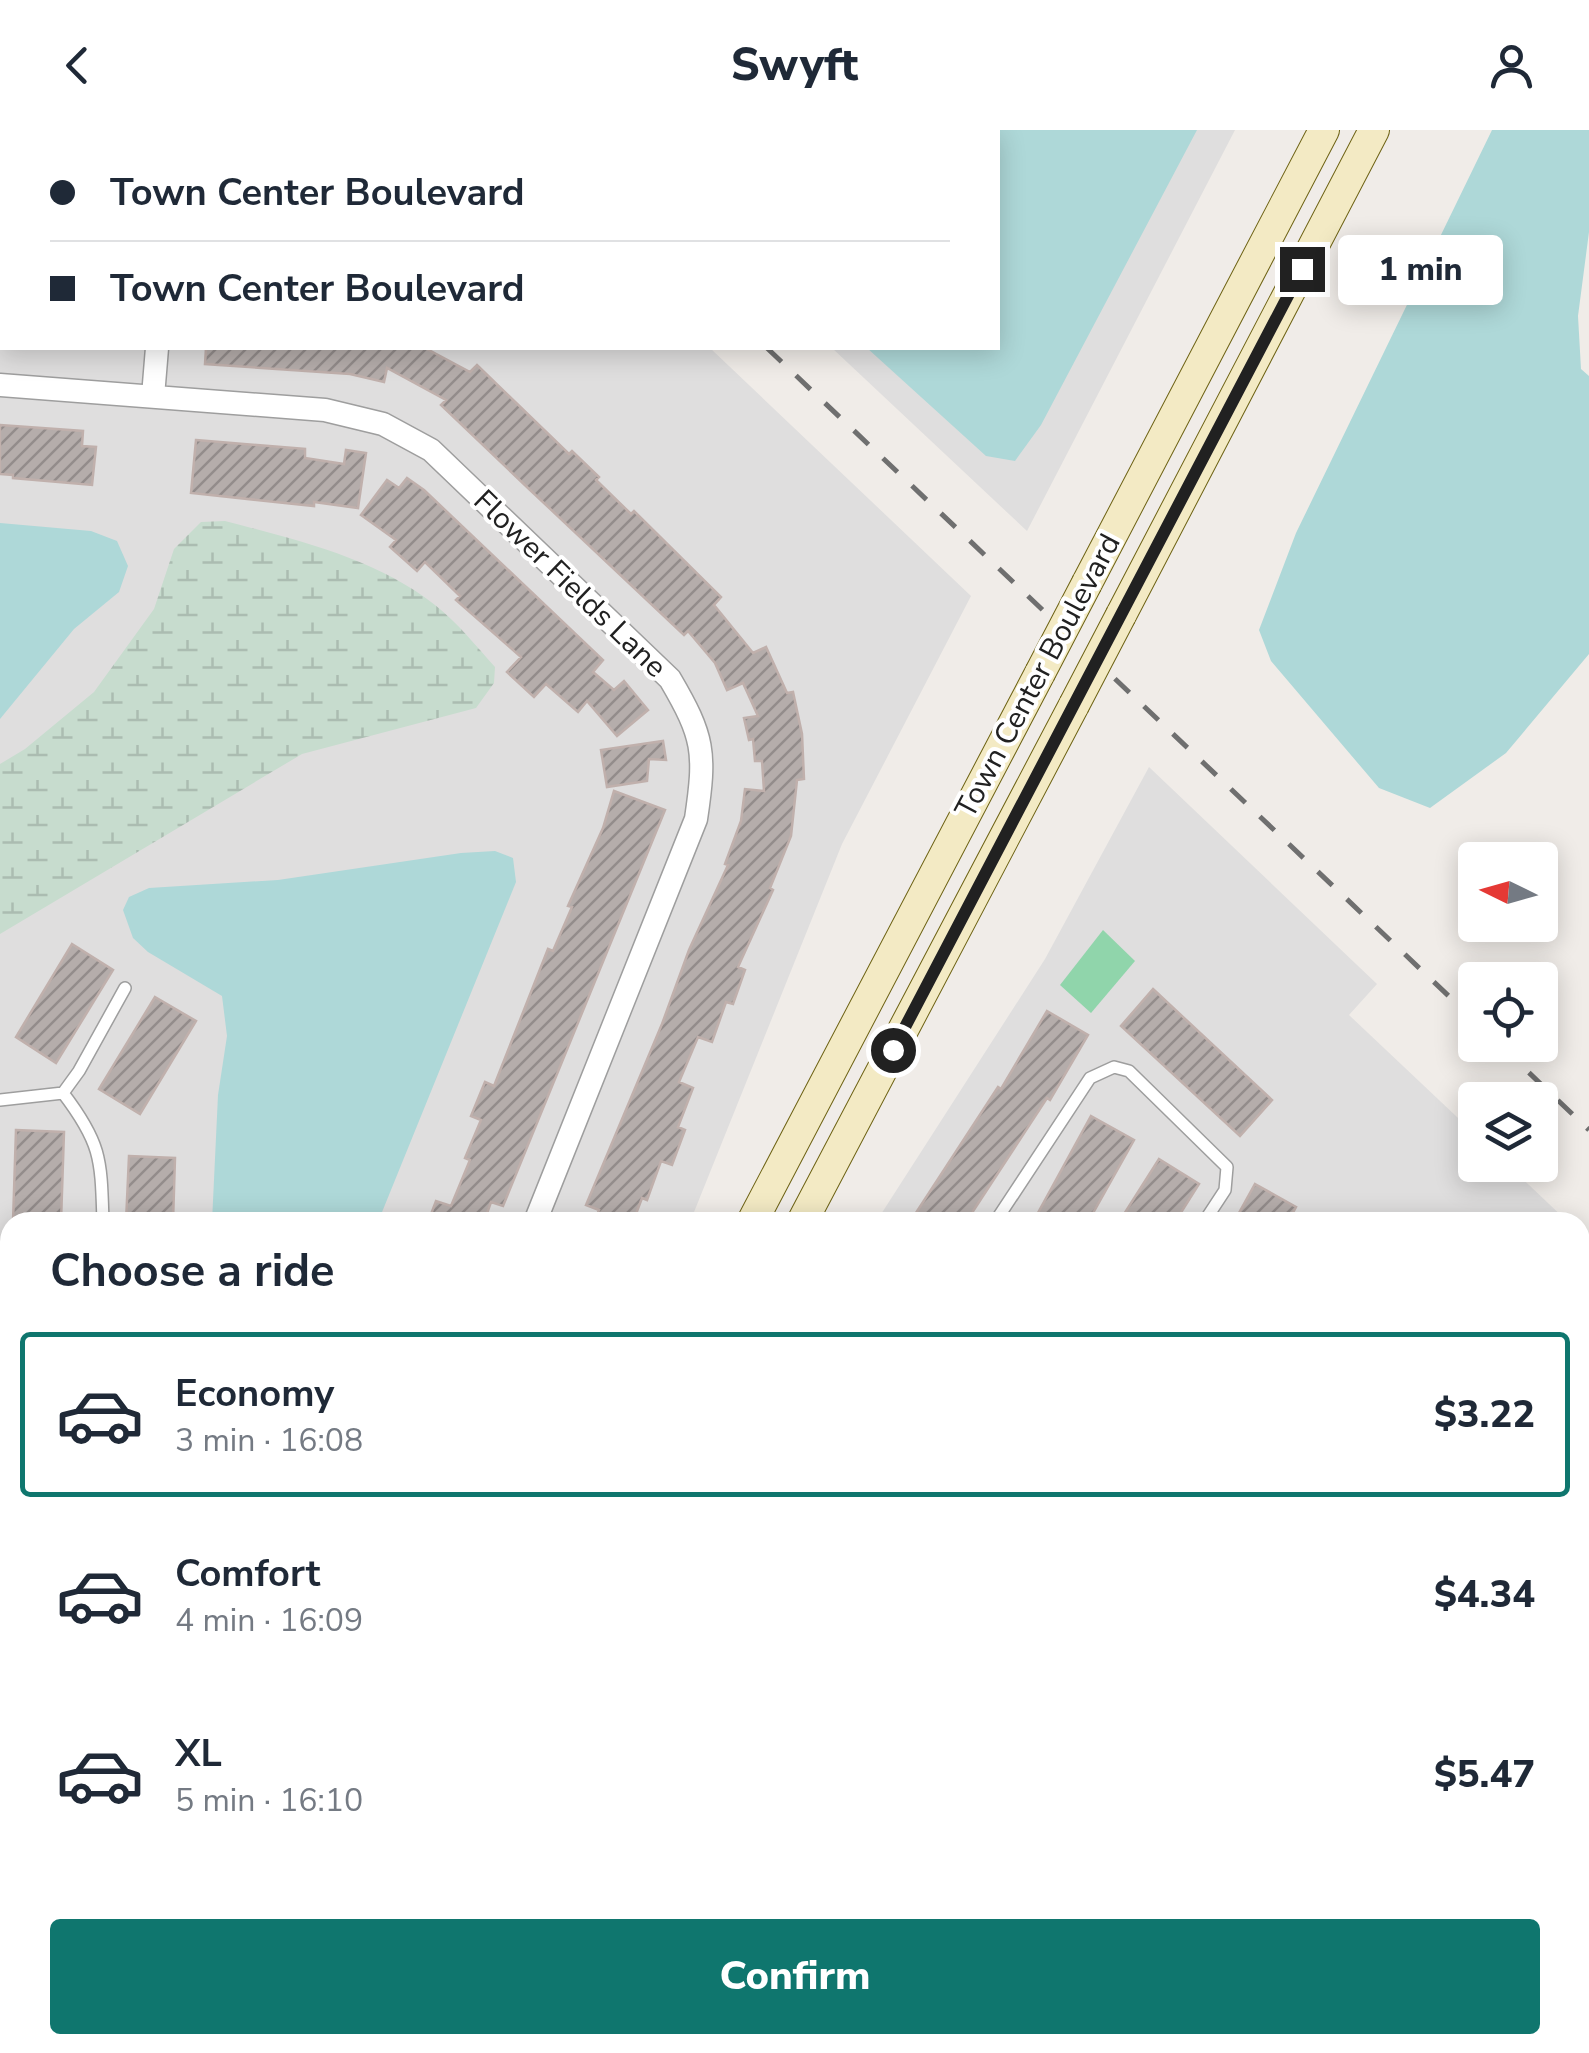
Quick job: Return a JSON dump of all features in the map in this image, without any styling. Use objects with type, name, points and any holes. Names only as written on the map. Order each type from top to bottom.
[{"type":"main road","name":"Town Center Boulevard","points":[[757,1212],[1324,130]]},
{"type":"main road","name":"Town Center Boulevard","points":[[807,1212],[1374,130]]},
{"type":"street","points":[[153,396],[157,350]]},
{"type":"street","name":"Flower Fields Lane","points":[[0,384],[326,410],[383,424],[431,450],[670,678],[694,721],[704,766],[696,818],[539,1212]]},
{"type":"lane","points":[[0,1100],[62,1093],[79,1071],[125,988]]},
{"type":"lane","points":[[1001,1212],[1090,1078],[1114,1067],[1129,1071],[1227,1167],[1225,1190],[1211,1212]]},
{"type":"lane","points":[[62,1093],[88,1125],[101,1160],[103,1212]]},
{"type":"shaded area","points":[[1000,130],[1235,130],[1027,531],[834,350],[1000,350]]},
{"type":"shaded area","points":[[0,350],[712,350],[971,596],[842,844],[694,1212],[0,1212]]},
{"type":"shaded area","points":[[1149,767],[1377,984],[1349,1015],[1458,1118],[1458,1182],[1526,1182],[1557,1212],[882,1212],[1045,959]]},
{"type":"green space","points":[[225,521],[334,552],[412,589],[451,619],[495,667],[494,683],[476,708],[302,754],[0,934],[0,764],[25,749],[94,692],[154,609],[174,549],[201,522]]},
{"type":"green space","points":[[1103,930],[1135,961],[1091,1013],[1060,985]]},
{"type":"water","points":[[1000,130],[1197,130],[1041,425],[1015,461],[986,456],[869,350],[1000,350]]},
{"type":"water","points":[[1492,130],[1589,130],[1589,232],[1578,316],[1581,369],[1589,376],[1589,654],[1506,753],[1430,808],[1379,788],[1271,661],[1259,630],[1296,533]]},
{"type":"water","points":[[0,523],[91,531],[117,541],[128,566],[119,592],[74,629],[0,719]]},
{"type":"water","points":[[495,851],[513,858],[516,882],[382,1212],[212,1212],[218,1095],[227,1036],[222,996],[148,952],[133,938],[123,910],[129,897],[149,888],[278,880]]},
{"type":"building","points":[[206,350],[429,350],[470,372],[477,365],[569,454],[572,451],[599,477],[596,480],[631,514],[634,511],[721,597],[714,605],[753,653],[766,647],[787,693],[793,692],[802,734],[804,779],[797,780],[791,836],[770,888],[773,890],[738,967],[745,970],[733,1004],[726,1002],[712,1042],[698,1037],[679,1082],[693,1088],[678,1127],[685,1130],[672,1165],[661,1161],[647,1200],[642,1198],[637,1212],[598,1212],[586,1205],[689,950],[728,865],[725,864],[741,821],[745,789],[764,791],[762,761],[755,761],[753,739],[749,740],[744,718],[758,716],[743,683],[727,690],[715,663],[688,631],[684,635],[441,405],[446,400],[387,368],[384,382],[350,374],[205,364]]},
{"type":"building","points":[[0,425],[83,431],[82,446],[96,447],[92,485],[0,474]]},
{"type":"building","points":[[196,440],[305,449],[305,458],[344,464],[346,450],[366,453],[358,508],[191,493]]},
{"type":"building","points":[[407,478],[603,660],[593,672],[614,690],[624,681],[648,710],[617,736],[587,701],[578,712],[546,684],[534,697],[507,672],[521,657],[456,600],[460,596],[425,562],[417,571],[390,547],[396,540],[361,515],[387,480],[399,488]]},
{"type":"building","points":[[663,741],[666,760],[649,759],[647,781],[607,787],[601,750]]},
{"type":"building","points":[[614,791],[665,810],[503,1206],[491,1202],[488,1212],[432,1212],[436,1201],[451,1206],[481,1120],[471,1116],[485,1082],[494,1086],[548,949],[553,951],[572,907],[568,906],[603,828]]},
{"type":"building","points":[[72,944],[113,970],[56,1063],[16,1037]]},
{"type":"building","points":[[1153,989],[1272,1100],[1240,1136],[1121,1026]]},
{"type":"building","points":[[155,997],[196,1021],[140,1114],[99,1089]]},
{"type":"building","points":[[1047,1011],[1088,1035],[1050,1100],[1047,1098],[973,1212],[917,1212],[998,1087],[1001,1089]]},
{"type":"building","points":[[1091,1116],[1134,1140],[1094,1212],[1038,1212]]},
{"type":"building","points":[[16,1130],[64,1132],[61,1212],[13,1212]]},
{"type":"building","points":[[129,1156],[175,1158],[173,1212],[126,1212]]},
{"type":"building","points":[[1159,1159],[1199,1184],[1181,1212],[1125,1212]]},
{"type":"building","points":[[1255,1184],[1296,1207],[1293,1212],[1240,1212]]},
{"type":"railway","points":[[769,350],[1458,1005]]},
{"type":"railway","points":[[1518,1062],[1589,1130]]},
{"type":"route","points":[[893,1050],[1302,269]]}]
